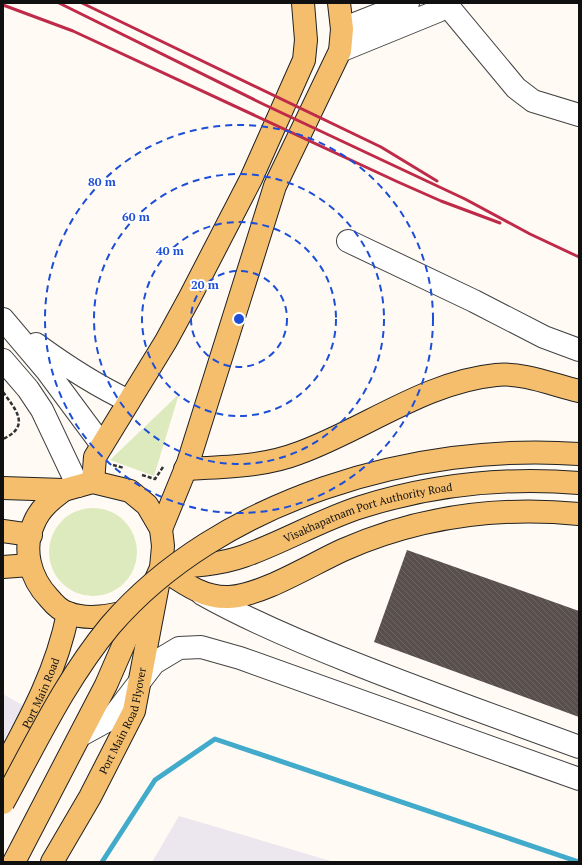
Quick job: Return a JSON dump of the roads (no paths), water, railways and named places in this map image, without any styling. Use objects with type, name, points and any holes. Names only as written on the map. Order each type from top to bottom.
[{"type":"main road","points":[[139,609],[95,617],[68,613],[54,604],[39,588],[30,566],[28,544],[34,523],[46,504],[79,486],[95,457],[106,454],[129,401],[176,322],[241,197],[304,60],[306,34],[303,3]]},
{"type":"main road","points":[[161,529],[185,468],[275,186],[340,51],[342,29],[340,3]]},
{"type":"main road","points":[[185,468],[246,465],[298,454],[431,392],[491,376],[520,376],[579,391]]},
{"type":"main road","points":[[3,803],[71,681],[110,626],[172,568],[222,535],[252,519],[335,484],[398,467],[460,456],[494,453],[527,452],[579,454]]},
{"type":"main road","name":"Visakhapatnam Port Authority Road","points":[[161,568],[211,564],[243,557],[360,507],[420,492],[487,483],[559,481],[579,483]]},
{"type":"main road","points":[[3,488],[79,486],[130,491],[147,505],[161,529],[164,546],[161,568],[139,609],[106,685],[14,862]]},
{"type":"main road","points":[[161,568],[202,594],[227,597],[247,595],[370,539],[415,524],[443,518],[518,511],[579,514]]},
{"type":"main road","points":[[3,531],[31,535]]},
{"type":"main road","points":[[3,567],[30,566]]},
{"type":"main road","name":"Port Main Road Flyover","points":[[52,862],[90,797],[134,711],[161,568]]},
{"type":"main road","name":"Port Main Road","points":[[3,769],[33,713],[53,668],[63,642],[68,613]]},
{"type":"street","points":[[342,29],[408,3]]},
{"type":"street","points":[[340,51],[438,11],[449,4],[516,88],[533,101],[579,115]]},
{"type":"street","points":[[348,241],[474,301],[544,337],[579,350]]},
{"type":"street","points":[[9,325],[94,384],[129,401]]},
{"type":"street","points":[[9,325],[65,394],[106,454]]},
{"type":"street","points":[[3,360],[28,389],[42,410],[79,486]]},
{"type":"street","points":[[202,594],[239,615],[330,654],[418,689],[579,747]]},
{"type":"street","points":[[81,735],[112,718],[154,663],[179,648],[201,647],[240,658],[579,779]]},
{"type":"waterway","points":[[102,862],[155,780],[215,739],[579,862]]},
{"type":"railway","points":[[59,3],[265,105],[465,199],[530,234],[579,257]]},
{"type":"railway","points":[[82,3],[381,147],[437,181]]},
{"type":"railway","points":[[3,5],[73,31],[398,182],[441,201],[500,223]]}]
